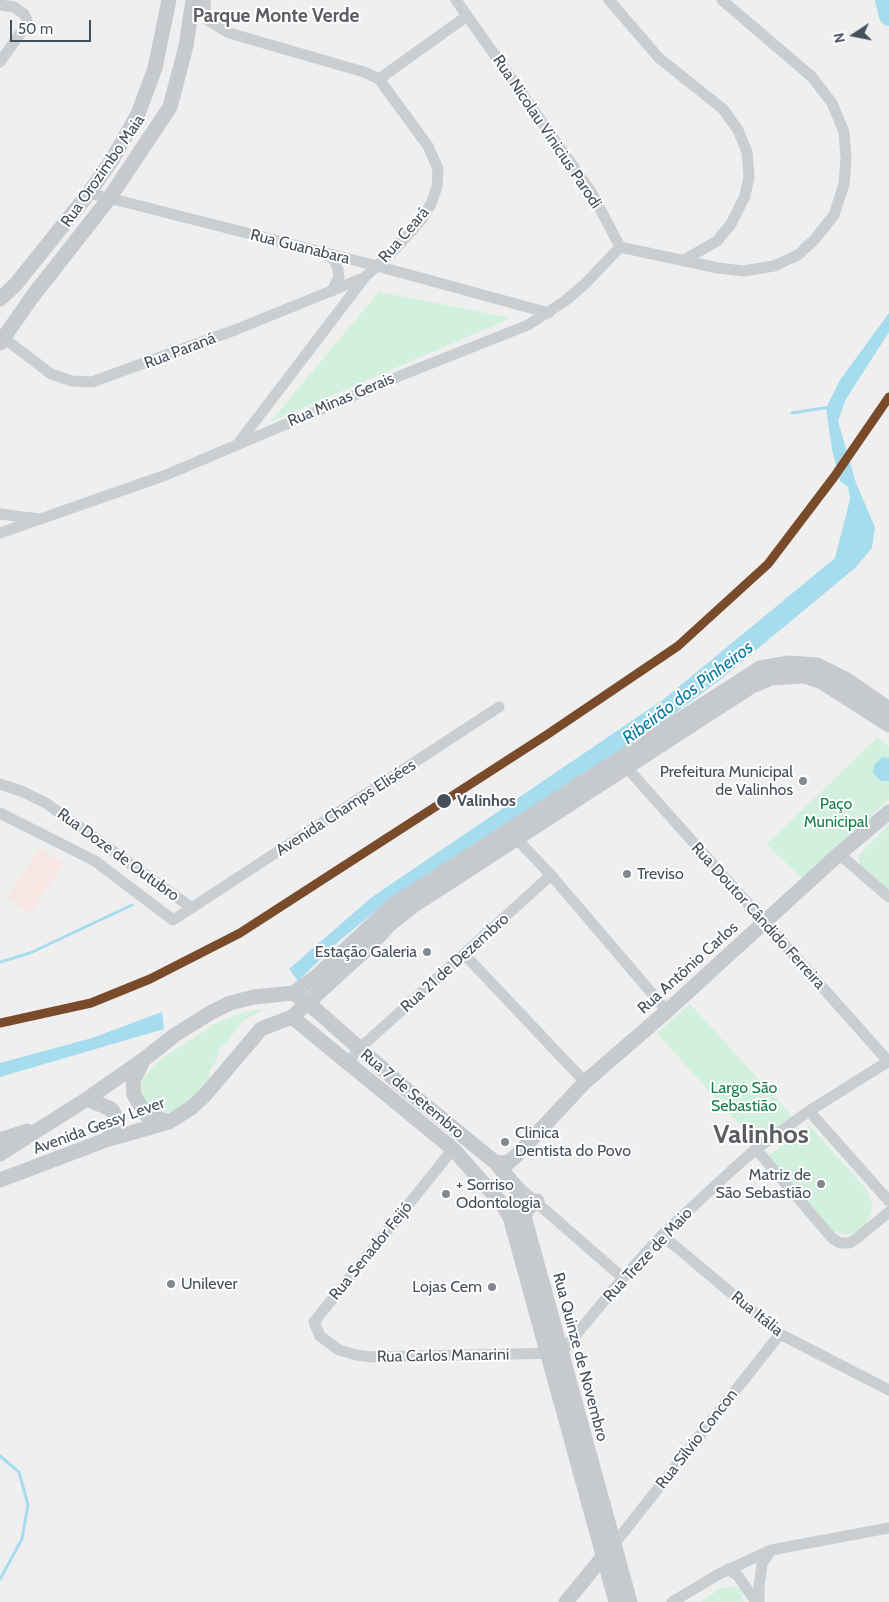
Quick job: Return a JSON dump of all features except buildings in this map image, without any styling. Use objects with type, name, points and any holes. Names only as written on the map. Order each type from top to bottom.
[{"type":"main road","name":"Rua Orozimbo Maia","points":[[0,299],[16,284],[89,193],[112,160],[144,100],[155,68],[169,0]]},
{"type":"main road","name":"Rua Orozimbo Maia","points":[[1,338],[108,200],[170,107],[186,46],[193,0]]},
{"type":"main road","points":[[292,1017],[370,946],[390,924],[413,906],[512,834],[760,668],[790,663],[817,665],[846,680],[889,709]]},
{"type":"main road","points":[[293,993],[317,976],[394,904],[512,834],[628,769],[752,686],[771,678],[804,676],[820,681],[889,725]]},
{"type":"main road","name":"Rua Antônio Carlos","points":[[496,1163],[509,1162],[516,1156],[585,1082],[668,1011],[839,854],[889,812]]},
{"type":"main road","name":"Rua 7 de Setembro","points":[[293,993],[308,1003],[359,1049],[496,1163],[512,1181]]},
{"type":"main road","name":"Avenida Gessy Lever","points":[[0,1154],[87,1099],[175,1035],[210,1013],[230,1004],[262,996],[293,993]]},
{"type":"main road","name":"Rua 7 de Setembro","points":[[292,1017],[452,1149],[502,1204]]},
{"type":"main road","name":"Avenida Gessy Lever","points":[[0,1180],[106,1140],[169,1122],[205,1095],[261,1029],[292,1017]]},
{"type":"main road","points":[[143,1060],[133,1081],[134,1095],[146,1115],[169,1122]]},
{"type":"main road","points":[[87,1099],[111,1109],[115,1115],[114,1131],[106,1140]]},
{"type":"main road","points":[[0,1140],[47,1123]]},
{"type":"main road","points":[[502,1204],[512,1181],[516,1156]]},
{"type":"main road","name":"Rua Quinze de Novembro","points":[[512,1181],[520,1197],[525,1216],[555,1354],[603,1557],[616,1602]]},
{"type":"main road","points":[[525,1216],[527,1209],[537,1202]]},
{"type":"main road","name":"Rua Quinze de Novembro","points":[[502,1204],[510,1217],[587,1451],[615,1543],[630,1602]]},
{"type":"main road","points":[[566,1602],[615,1543]]},
{"type":"street","points":[[205,0],[206,15],[217,28],[228,33],[364,72],[379,79],[466,16]]},
{"type":"street","name":"Rua Nicolau Vinicius Parodi","points":[[456,0],[592,193],[620,247]]},
{"type":"street","points":[[609,0],[658,58],[723,109],[738,130],[747,152],[749,176],[745,196],[731,224],[717,241],[684,260]]},
{"type":"street","points":[[620,247],[743,270],[774,266],[798,255],[815,239],[834,216],[844,184],[846,159],[844,132],[832,103],[812,77],[722,0]]},
{"type":"street","points":[[0,5],[14,7],[24,14],[26,20],[24,28],[0,62]]},
{"type":"street","name":"Rua Ceará","points":[[238,443],[365,277],[422,219],[431,204],[437,187],[438,169],[428,146],[379,79]]},
{"type":"street","name":"Rua Guanabara","points":[[89,193],[108,200],[377,266],[549,313]]},
{"type":"street","name":"Rua Minas Gerais","points":[[0,533],[166,475],[238,443],[519,329],[549,313],[586,284],[620,247]]},
{"type":"street","points":[[327,254],[335,261],[339,277],[332,291]]},
{"type":"street","name":"Rua Paraná","points":[[1,338],[51,374],[72,381],[92,382],[235,330],[365,277]]},
{"type":"street","name":"Rua Minas Gerais","points":[[0,514],[40,520]]},
{"type":"street","name":"Avenida Champs Elisées","points":[[192,908],[499,707]]},
{"type":"street","name":"Rua Doutor Cândido Ferreira","points":[[628,769],[681,831],[889,1061]]},
{"type":"street","name":"Rua Doze de Outubro","points":[[0,784],[21,791],[46,803],[192,908],[177,919],[168,919],[96,861],[0,813]]},
{"type":"street","points":[[512,834],[551,875],[668,1011]]},
{"type":"street","points":[[839,854],[889,897]]},
{"type":"street","name":"Rua 21 de Dezembro","points":[[347,1063],[359,1049],[465,955],[551,875]]},
{"type":"street","points":[[465,955],[585,1082]]},
{"type":"street","name":"Rua Treze de Maio","points":[[555,1354],[662,1235],[756,1149],[808,1111],[889,1061]]},
{"type":"street","points":[[808,1111],[889,1201]]},
{"type":"street","name":"Rua Senador Feijó","points":[[339,1350],[320,1336],[314,1322],[452,1149]]},
{"type":"street","points":[[756,1149],[832,1238],[840,1243],[849,1243],[856,1239],[889,1212]]},
{"type":"street","points":[[512,1181],[623,1278]]},
{"type":"street","name":"Rua Itália","points":[[662,1235],[780,1334],[889,1390]]},
{"type":"street","name":"Rua Sílvio Concon","points":[[615,1543],[780,1334]]},
{"type":"street","name":"Rua Carlos Manarini","points":[[339,1350],[372,1357],[555,1354]]},
{"type":"street","points":[[672,1602],[728,1569],[771,1550],[889,1528]]},
{"type":"street","points":[[757,1602],[762,1564],[771,1550]]},
{"type":"street","points":[[728,1569],[738,1576],[757,1602]]},
{"type":"shaded area","points":[[40,848],[63,864],[30,914],[6,898]]},
{"type":"green space","points":[[379,292],[511,318],[270,422]]},
{"type":"green space","name":"Paço Municipal","points":[[877,738],[889,747],[889,799],[804,879],[766,845]]},
{"type":"green space","points":[[889,825],[889,890],[862,870],[858,856]]},
{"type":"green space","name":"Largo São Sebastião","points":[[690,1004],[793,1117],[755,1142],[657,1033]]},
{"type":"green space","points":[[265,1009],[244,1020],[219,1049],[216,1062],[210,1070],[209,1079],[196,1097],[177,1110],[168,1112],[151,1110],[140,1096],[141,1080],[161,1059],[218,1022],[245,1012]]},
{"type":"green space","name":"Largo São Sebastião","points":[[810,1126],[866,1189],[873,1204],[865,1229],[849,1235],[832,1231],[768,1156]]},
{"type":"green space","points":[[734,1587],[741,1590],[744,1602],[701,1602],[721,1588]]},
{"type":"water","name":"Ribeirão dos Pinheiros","points":[[889,313],[889,332],[846,399],[838,421],[856,483],[875,527],[872,548],[855,568],[721,679],[627,749],[378,909],[339,941],[298,981],[289,969],[372,897],[664,699],[835,558],[850,499],[848,487],[840,481],[832,449],[826,408],[840,380]]},
{"type":"water","points":[[882,757],[889,758],[889,781],[881,781],[873,773],[874,765]]},
{"type":"water","points":[[162,1012],[164,1029],[0,1077],[0,1063],[92,1038]]},
{"type":"waterway","points":[[885,0],[889,16]]},
{"type":"waterway","points":[[792,413],[830,407]]},
{"type":"waterway","points":[[0,962],[30,953],[132,905]]},
{"type":"waterway","points":[[0,1456],[19,1472],[28,1505],[22,1539],[0,1579]]},
{"type":"transit line","points":[[0,1023],[91,1003],[150,979],[240,933],[548,734],[678,646],[768,564],[834,477],[889,397]]},
{"type":"place","name":"Prefeitura Municipal de Valinhos","points":[[803,781]]},
{"type":"place","name":"Valinhos","points":[[444,801]]},
{"type":"place","name":"Treviso","points":[[627,874]]},
{"type":"place","name":"Estação Galeria","points":[[427,952]]},
{"type":"place","name":"Clinica Dentista do Povo","points":[[505,1142]]},
{"type":"place","name":"Matriz de São Sebastião","points":[[821,1184]]},
{"type":"place","name":"+ Sorriso Odontologia","points":[[446,1194]]},
{"type":"place","name":"Unilever","points":[[171,1284]]},
{"type":"place","name":"Lojas Cem","points":[[492,1287]]},
{"type":"district","name":"Parque Monte Verde","points":[[276,16]]},
{"type":"district","name":"Valinhos","points":[[761,1135]]}]
